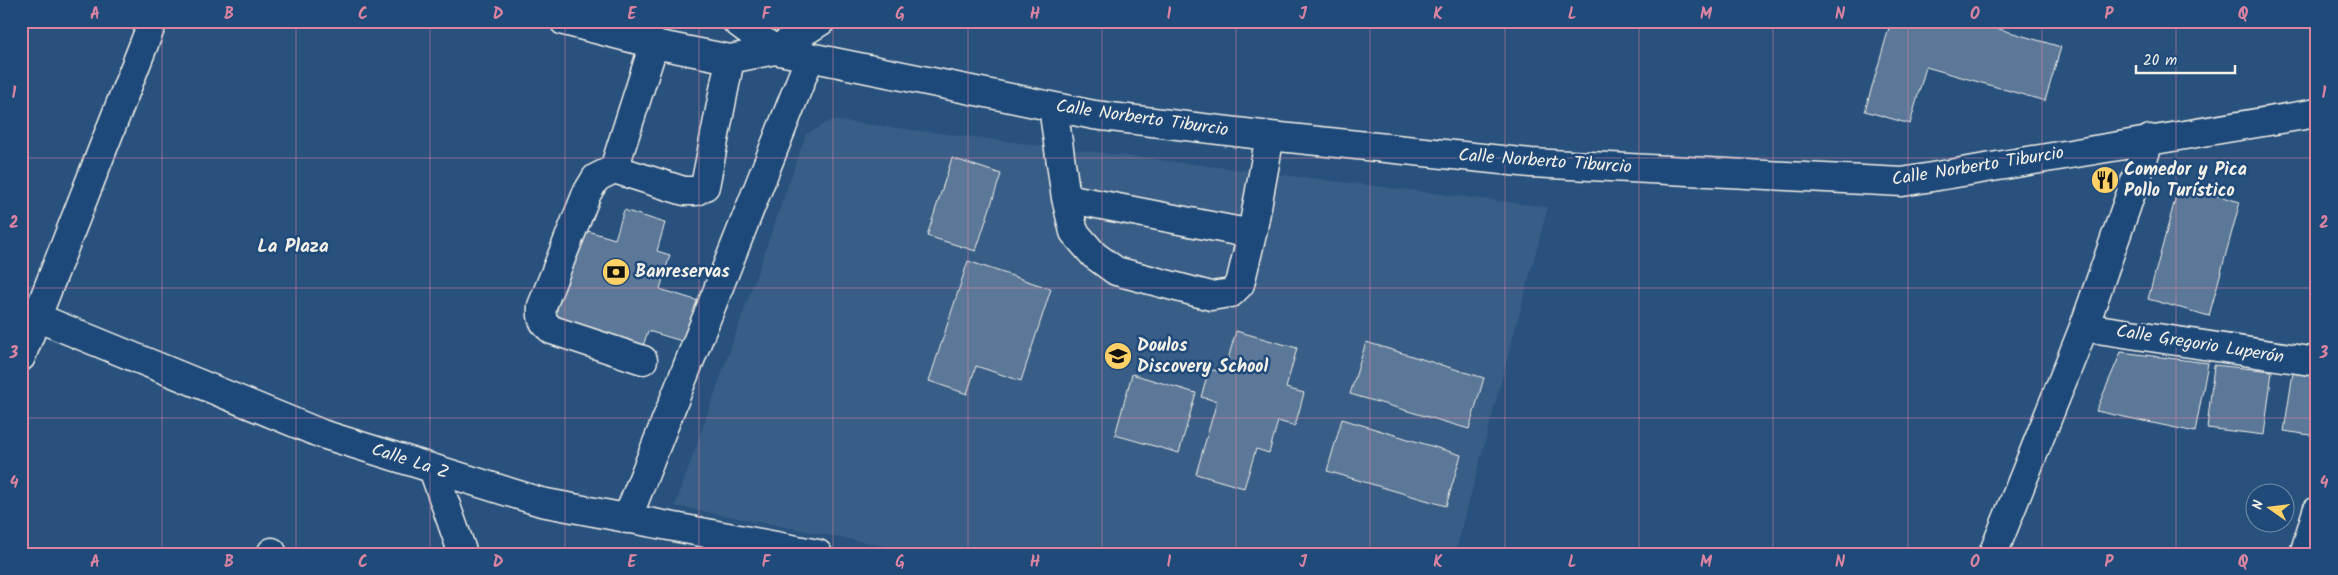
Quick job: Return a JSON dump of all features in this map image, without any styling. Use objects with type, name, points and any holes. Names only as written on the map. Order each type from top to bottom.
[{"type":"street","points":[[21,357],[28,313],[153,21]]},
{"type":"street","points":[[564,21],[654,44],[730,59],[775,50],[822,21]]},
{"type":"street","points":[[736,21],[775,50]]},
{"type":"street","points":[[643,360],[552,330],[544,324],[541,318],[542,306],[586,193],[596,178],[614,168],[654,44]]},
{"type":"street","name":"Calle Norberto Tiburcio","points":[[775,50],[1094,115],[1270,136],[1531,163],[1902,182],[2317,112]]},
{"type":"street","points":[[627,519],[810,57]]},
{"type":"street","points":[[614,168],[684,191],[696,191],[705,186],[730,59]]},
{"type":"street","points":[[1054,107],[1066,198],[1074,232],[1094,255],[1116,271],[1212,296],[1231,292],[1240,284],[1252,234],[1270,136]]},
{"type":"street","points":[[1993,554],[2084,327],[2150,139]]},
{"type":"street","points":[[1066,198],[1252,234]]},
{"type":"street","name":"Calle La Z","points":[[28,313],[322,434],[432,469],[541,502],[818,554]]},
{"type":"street","name":"Calle Gregorio Luperón","points":[[2084,327],[2317,362]]},
{"type":"street","points":[[432,469],[463,554]]},
{"type":"street","points":[[2304,554],[2317,512]]},
{"type":"shaded area","name":"Doulos Discovery School","points":[[832,120],[1548,207],[1455,554],[926,554],[675,506],[806,134]]},
{"type":"building","points":[[1891,21],[1972,21],[2061,47],[2045,101],[1926,67],[1910,124],[1865,111]]},
{"type":"building","points":[[952,158],[1001,174],[976,251],[927,236]]},
{"type":"building","points":[[2179,185],[2240,202],[2209,316],[2148,299]]},
{"type":"building","name":"Banreservas","points":[[624,210],[665,223],[657,251],[670,255],[660,289],[705,303],[692,344],[648,331],[643,346],[554,319],[581,229],[615,239]]},
{"type":"building","points":[[968,261],[1051,289],[1021,381],[976,366],[967,394],[929,381]]},
{"type":"building","points":[[1236,331],[1297,348],[1286,388],[1304,393],[1295,426],[1278,421],[1269,453],[1256,449],[1244,488],[1196,474],[1217,401],[1201,397],[1209,369],[1224,373]]},
{"type":"building","points":[[1366,342],[1484,378],[1469,429],[1350,394]]},
{"type":"building","points":[[2121,352],[2208,363],[2195,432],[2096,411]]},
{"type":"building","points":[[2214,365],[2272,371],[2264,435],[2207,428]]},
{"type":"building","points":[[2293,373],[2317,377],[2317,436],[2284,431]]},
{"type":"building","points":[[1132,374],[1196,393],[1179,453],[1115,435]]},
{"type":"building","points":[[1342,419],[1461,455],[1446,506],[1327,471]]},
{"type":"place","name":"Comedor y Pica Pollo Turístico","points":[[2105,180]]},
{"type":"place","name":"Banreservas","points":[[616,272]]},
{"type":"place","name":"Doulos Discovery School","points":[[1118,356]]},
{"type":"district","name":"La Plaza","points":[[293,247]]}]
